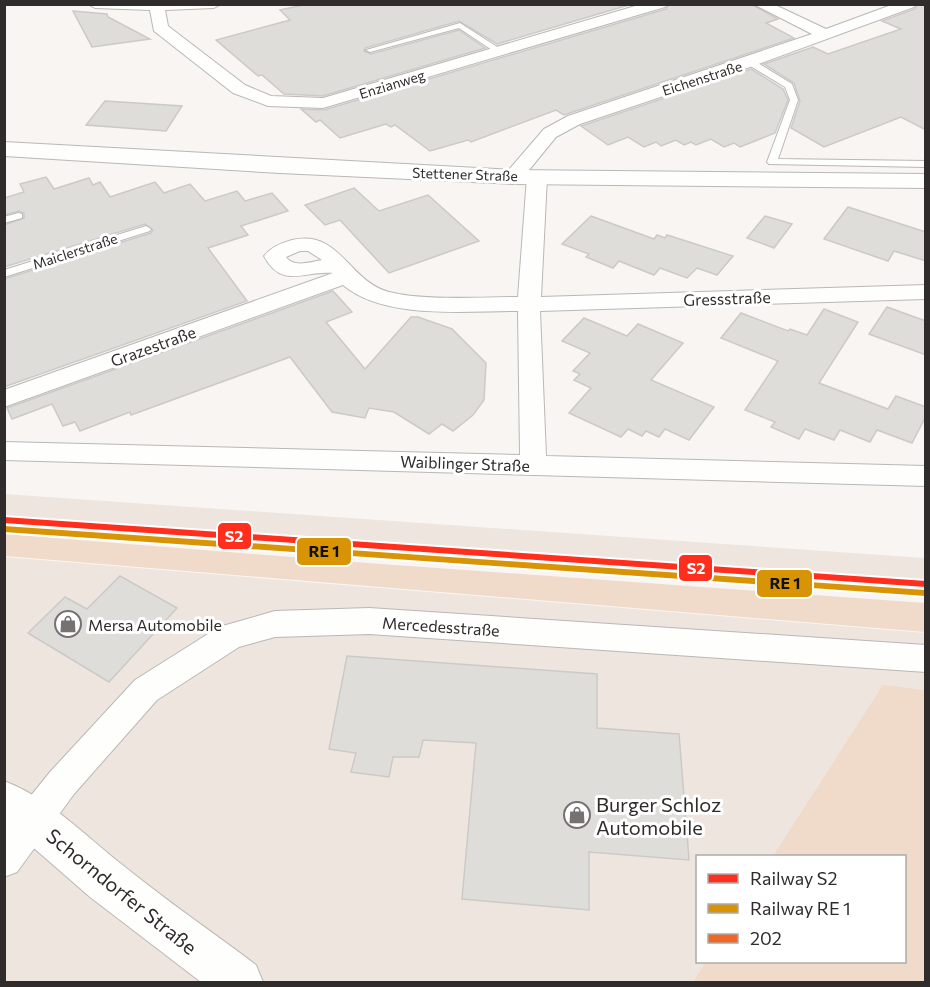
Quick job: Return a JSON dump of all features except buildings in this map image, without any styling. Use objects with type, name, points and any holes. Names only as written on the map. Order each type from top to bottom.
[{"type":"street","points":[[95,4],[214,4]]},
{"type":"street","name":"Enzianweg","points":[[158,5],[160,28],[239,89],[268,101],[323,103],[660,4]]},
{"type":"street","points":[[760,4],[826,35]]},
{"type":"street","name":"Eichenstraße","points":[[513,177],[550,133],[574,120],[750,62],[909,4]]},
{"type":"street","name":"Stettener Straße","points":[[4,148],[280,166],[513,177],[926,181]]},
{"type":"street","points":[[533,465],[529,305],[537,177]]},
{"type":"street","points":[[301,293],[283,269],[293,271],[316,265],[343,272],[358,287],[381,297],[410,302],[529,305]]},
{"type":"street","name":"Grazestraße","points":[[4,399],[301,293],[343,272]]},
{"type":"street","name":"Gressstraße","points":[[529,305],[926,292]]},
{"type":"street","name":"Waiblinger Straße","points":[[4,452],[926,476]]},
{"type":"street","name":"Mercedesstraße","points":[[4,858],[14,819],[62,783],[146,690],[230,636],[275,624],[369,621],[926,659]]},
{"type":"street","name":"Schorndorfer Straße","points":[[14,819],[106,881],[239,982]]},
{"type":"lane","points":[[370,50],[460,25],[501,52]]},
{"type":"lane","points":[[750,62],[789,86],[794,99],[772,162],[926,164]]},
{"type":"lane","points":[[4,220],[18,216]]},
{"type":"lane","name":"Maiclerstraße","points":[[4,274],[146,229]]},
{"type":"shaded area","points":[[4,494],[925,558],[925,595],[5,529]]},
{"type":"shaded area","points":[[4,534],[925,603],[925,632],[5,556]]},
{"type":"shaded area","points":[[4,557],[925,633],[925,982],[5,982]]},
{"type":"shaded area","points":[[883,685],[925,690],[925,982],[693,982],[705,963],[906,963],[906,855],[774,855]]},
{"type":"rail line","name":"S2","points":[[4,520],[926,584]]},
{"type":"transit line","name":"202","points":[[110,4],[200,4]]},
{"type":"transit line","points":[[4,529],[925,593]]},
{"type":"place","name":"Mersa Automobile","points":[[68,624]]},
{"type":"place","name":"Burger Schloz Automobile","points":[[577,815]]}]
